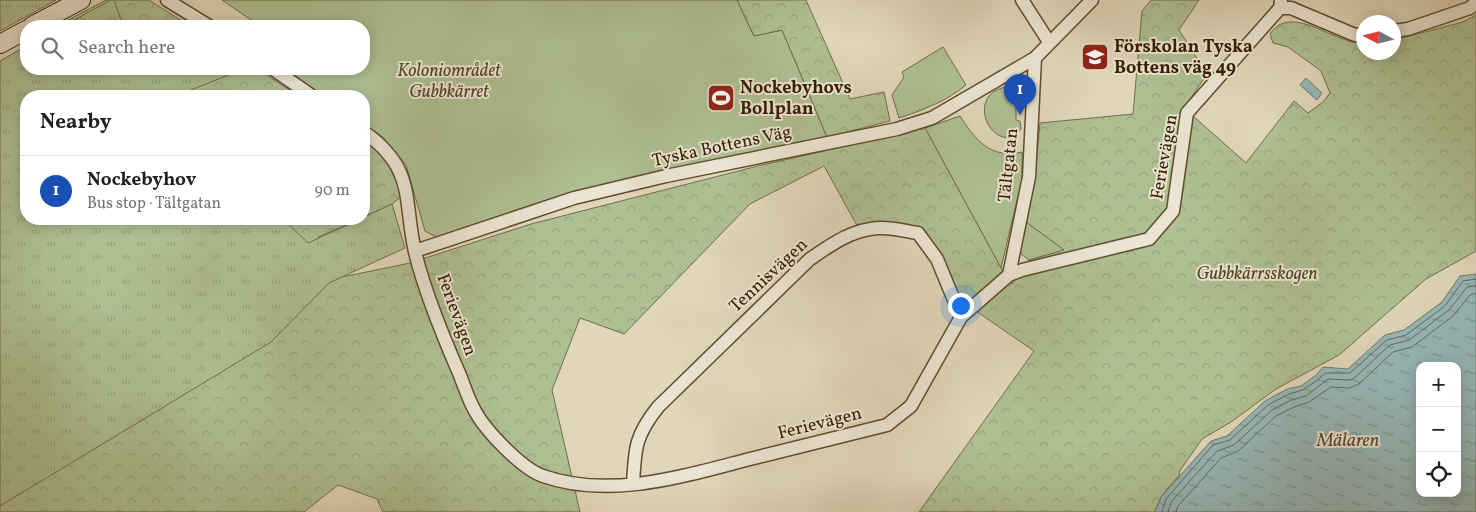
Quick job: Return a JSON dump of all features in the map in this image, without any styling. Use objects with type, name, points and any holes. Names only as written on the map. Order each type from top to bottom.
[{"type":"street","points":[[43,20],[81,0]]},
{"type":"street","points":[[167,0],[199,20]]},
{"type":"street","points":[[1022,0],[1049,42]]},
{"type":"street","name":"Tyska Bottens Väg","points":[[415,251],[574,198],[666,176],[896,128],[932,118],[1035,58],[1092,0]]},
{"type":"street","points":[[1401,30],[1470,8],[1476,2]]},
{"type":"street","points":[[1280,4],[1356,35]]},
{"type":"street","name":"Ferievägen","points":[[370,136],[379,143],[396,163],[406,188],[415,251],[440,329],[475,412],[513,456],[541,475],[585,486],[633,484],[686,476],[887,425],[911,406],[962,317],[1009,276],[1022,270],[1149,239],[1173,211],[1187,113],[1280,4]]},
{"type":"street","points":[[0,44],[20,33]]},
{"type":"street","name":"Tältgatan","points":[[1009,276],[1029,178],[1035,58]]},
{"type":"street","points":[[282,75],[303,90]]},
{"type":"street","name":"Tennisvägen","points":[[633,484],[635,450],[644,425],[658,407],[810,259],[853,232],[879,228],[918,233],[937,259],[962,317]]},
{"type":"green space","points":[[0,0],[56,0],[0,31]]},
{"type":"green space","points":[[106,0],[149,0],[181,20],[68,20]]},
{"type":"green space","points":[[114,0],[121,20],[74,20]]},
{"type":"green space","name":"Koloniområdet Gubbkärret","points":[[222,0],[737,0],[754,36],[782,30],[827,137],[524,209],[438,237],[425,231],[406,165],[383,137],[370,128],[370,90],[314,90],[291,75],[370,75],[370,20],[251,20]]},
{"type":"green space","points":[[737,0],[806,0],[850,99],[884,92],[890,121],[827,137],[782,30],[754,36]]},
{"type":"green space","name":"Gubbkärrsskogen","points":[[1151,0],[1199,0],[1179,30],[1207,74],[1184,108],[1246,163],[1294,101],[1308,113],[1323,102],[1330,93],[1321,71],[1288,47],[1273,43],[1270,34],[1277,26],[1294,22],[1304,24],[1356,42],[1356,60],[1401,60],[1401,38],[1463,22],[1476,15],[1476,251],[1426,279],[1339,355],[1276,389],[1231,422],[1202,439],[1179,472],[1180,474],[1161,497],[1155,512],[919,512],[1034,351],[976,311],[969,319],[938,258],[917,234],[860,231],[824,166],[750,204],[624,334],[580,318],[552,390],[580,512],[383,512],[377,499],[338,485],[304,512],[0,512],[0,475],[25,225],[346,225],[318,237],[342,277],[410,263],[531,224],[758,166],[925,128],[1001,268],[1012,284],[1029,260],[1064,250],[1026,222],[1035,175],[1040,123],[1133,114],[1142,11]]},
{"type":"green space","points":[[943,47],[966,85],[943,100],[899,118],[892,95],[904,77],[902,72]]},
{"type":"green space","points":[[20,49],[20,75],[228,75],[191,90],[20,90],[20,225],[289,225],[308,243],[347,225],[370,225],[370,214],[392,204],[405,248],[329,283],[271,342],[0,506],[0,61]]},
{"type":"green space","points":[[94,75],[266,75],[290,90],[86,90]]},
{"type":"green space","points":[[1015,86],[1022,88],[1020,107],[1016,108],[1016,120],[1020,121],[1021,129],[1011,137],[1001,136],[986,121],[984,109],[988,98],[997,90]]},
{"type":"green space","points":[[960,116],[972,133],[985,146],[1001,153],[1022,152],[1022,179],[1001,268],[925,128]]},
{"type":"green space","points":[[370,143],[383,157],[396,180],[402,196],[392,204],[370,214]]},
{"type":"green space","points":[[1026,222],[1065,250],[1029,260],[1021,254],[1020,246]]},
{"type":"water","points":[[1306,78],[1322,93],[1317,100],[1300,85]]},
{"type":"water","name":"Mälaren","points":[[1476,274],[1476,512],[1155,512],[1161,497],[1211,441],[1227,436],[1265,401],[1287,389],[1301,386],[1323,367],[1348,369],[1385,335],[1404,330],[1442,302],[1460,276]]},
{"type":"place","name":"Förskolan Tyska Bottens väg 49","points":[[1095,57]]},
{"type":"place","name":"Nockebyhovs Bollplan","points":[[721,98]]},
{"type":"place","name":"Nockebyhov","points":[[1020,115]]}]
